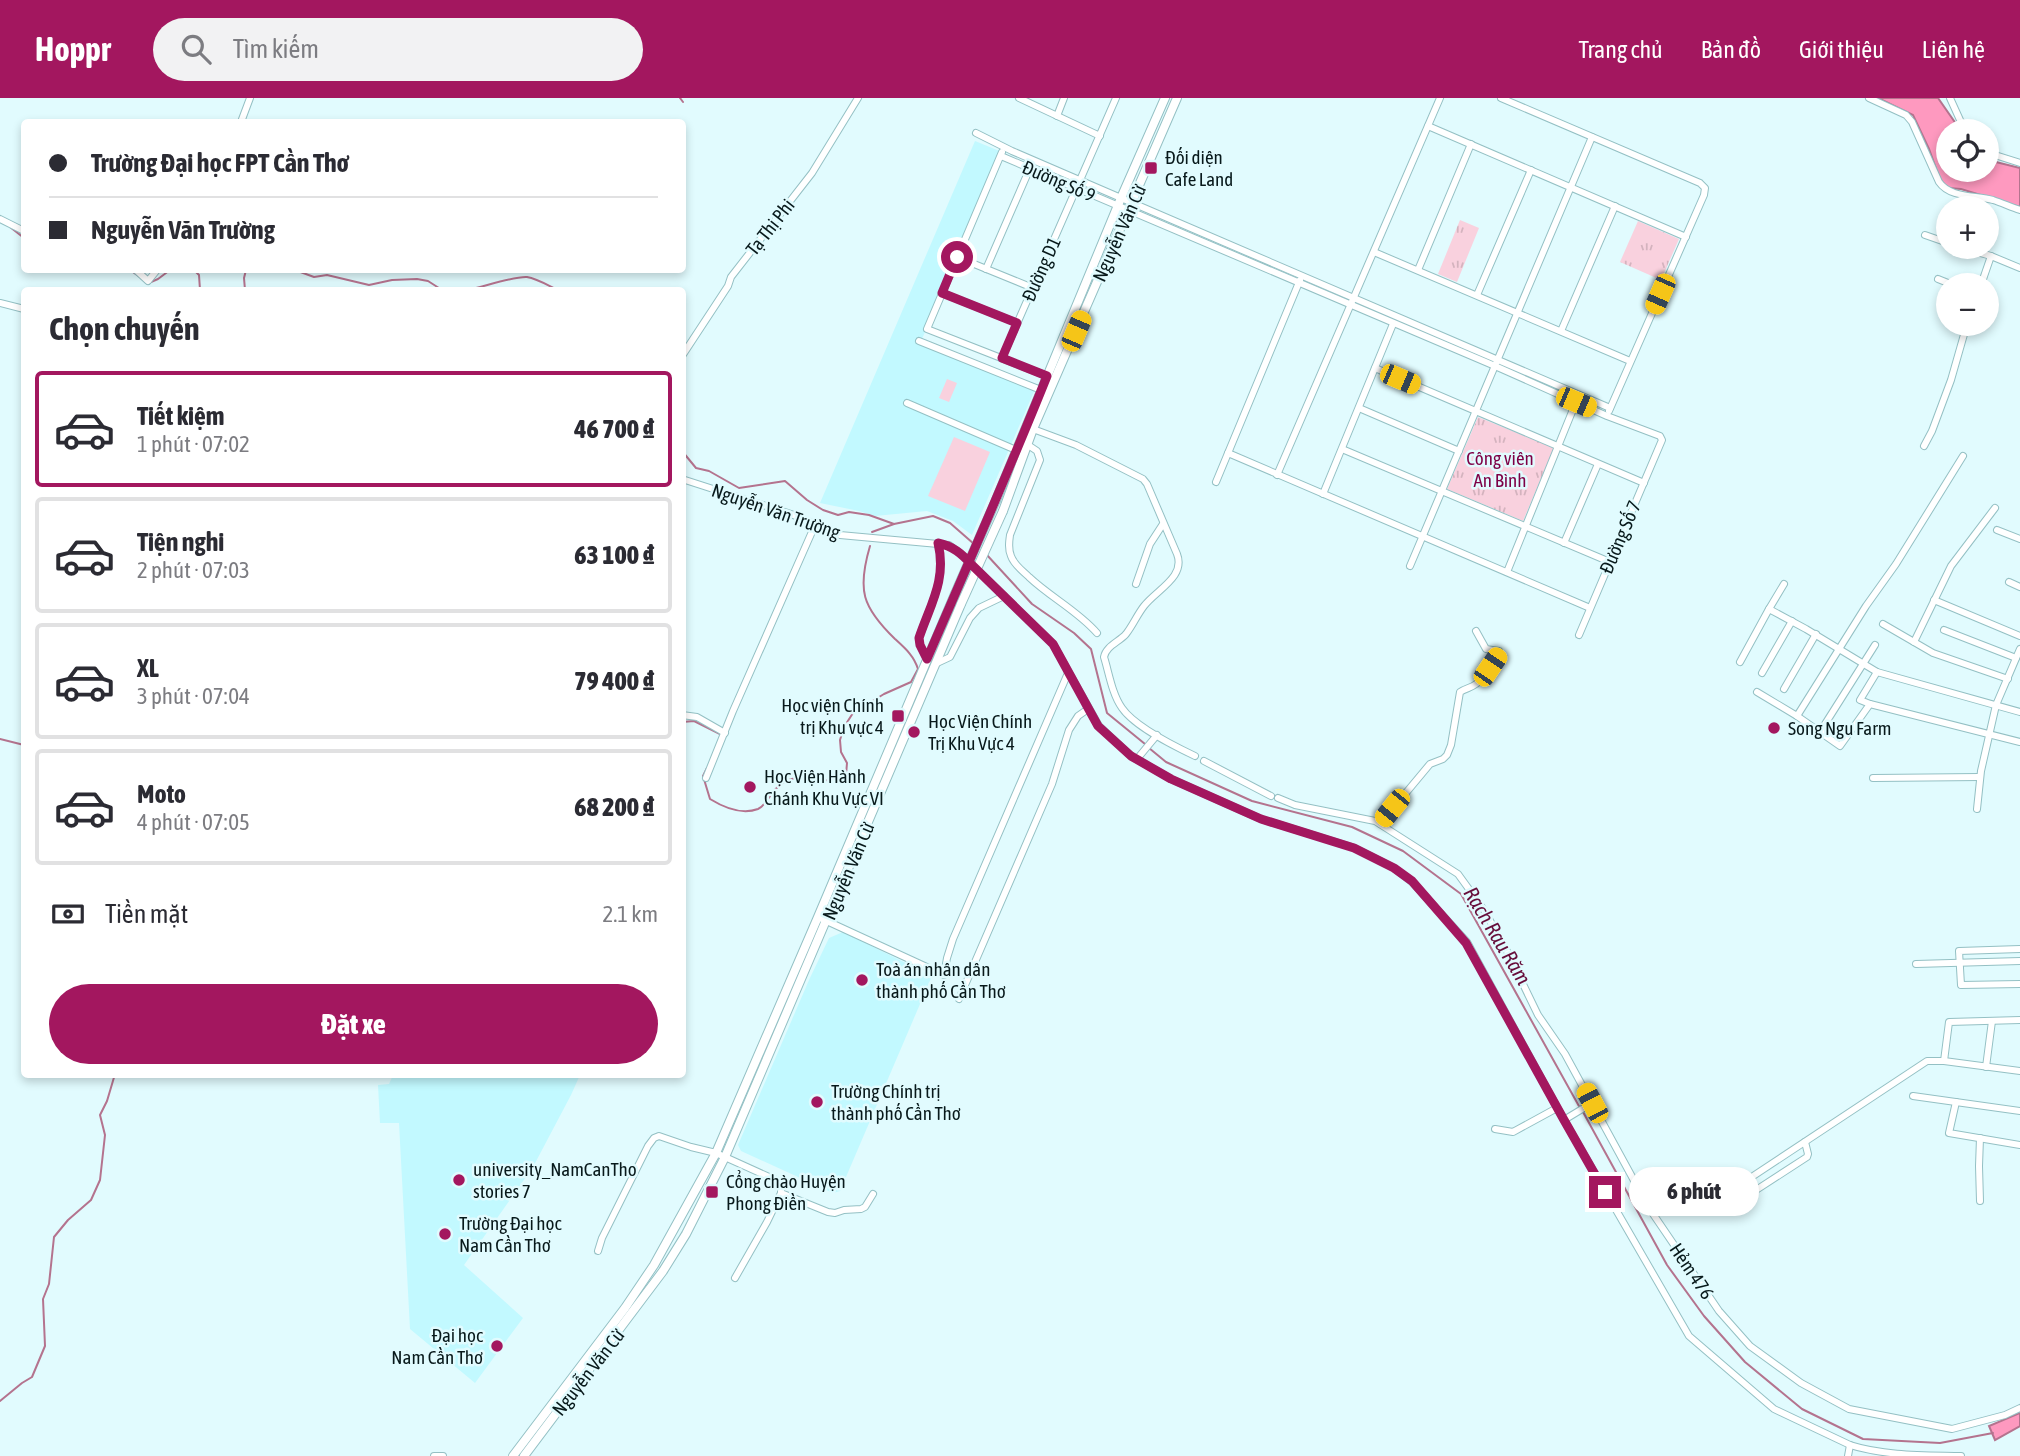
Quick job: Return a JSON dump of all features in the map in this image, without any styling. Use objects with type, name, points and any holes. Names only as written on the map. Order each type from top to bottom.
[{"type":"main road","name":"Nguyễn Văn Cừ","points":[[931,661],[961,604],[1003,511],[1051,377],[1119,202],[1165,98]]},
{"type":"main road","name":"Nguyễn Văn Cừ","points":[[520,1453],[592,1367],[663,1271],[686,1234],[725,1157],[784,1021],[822,919],[1041,390],[1051,377],[1177,98]]},
{"type":"main road","name":"Nguyễn Văn Cừ","points":[[520,1453],[654,1265],[716,1153],[774,1017],[822,919]]},
{"type":"main road","points":[[774,1017],[784,1021]]},
{"type":"street","points":[[242,119],[250,98]]},
{"type":"street","name":"Tạ Thị Phi","points":[[686,350],[731,277],[812,173],[858,98]]},
{"type":"street","points":[[1057,116],[1064,98]]},
{"type":"street","name":"Đường D1","points":[[1002,358],[1116,98]]},
{"type":"street","points":[[1277,475],[1440,98]]},
{"type":"street","points":[[976,132],[1080,180],[1130,207],[1300,279],[1355,298],[1607,416],[1705,188],[1700,183],[1501,98]]},
{"type":"street","points":[[1869,98],[1906,115],[1912,122],[1944,189],[1993,200],[2020,211]]},
{"type":"street","points":[[1950,98],[1960,119]]},
{"type":"street","points":[[1022,99],[1100,136]]},
{"type":"street","points":[[1428,126],[1686,237]]},
{"type":"street","points":[[1410,566],[1592,137]]},
{"type":"street","points":[[1418,270],[1471,144]]},
{"type":"street","points":[[1004,147],[927,329],[1051,377]]},
{"type":"street","name":"Đường Số 9","points":[[1001,156],[1077,188],[1119,202]]},
{"type":"street","points":[[1999,156],[2020,163]]},
{"type":"street","points":[[986,269],[1030,168]]},
{"type":"street","points":[[1477,295],[1531,170]]},
{"type":"street","points":[[1562,331],[1615,206]]},
{"type":"street","points":[[0,219],[21,230]]},
{"type":"street","points":[[1925,235],[1936,239]]},
{"type":"street","points":[[1374,252],[1630,361]]},
{"type":"street","points":[[957,257],[1033,288]]},
{"type":"street","points":[[1998,259],[2020,268]]},
{"type":"street","points":[[139,273],[148,281],[155,273]]},
{"type":"street","points":[[1300,279],[1393,324],[1610,408]]},
{"type":"street","points":[[1216,482],[1300,279]]},
{"type":"street","points":[[942,293],[1017,323]]},
{"type":"street","points":[[0,303],[21,308]]},
{"type":"street","points":[[1323,494],[1393,324]]},
{"type":"street","points":[[1924,446],[1951,380],[1964,336]]},
{"type":"street","points":[[919,341],[1041,390]]},
{"type":"street","points":[[1375,368],[1644,483]]},
{"type":"street","points":[[1507,572],[1576,402]]},
{"type":"street","points":[[907,403],[1016,450]]},
{"type":"street","points":[[1359,408],[1459,451]]},
{"type":"street","name":"Đường Số 7","points":[[1579,635],[1662,440],[1660,436],[1607,416]]},
{"type":"street","points":[[1033,429],[1076,445],[1140,476],[1147,484],[1179,562],[1172,578],[1145,605],[1125,634],[1104,653],[1122,709],[1156,737],[1195,756]]},
{"type":"street","points":[[1028,445],[1037,451],[1040,460],[1010,535],[1010,555],[1038,586],[1088,622],[1097,633]]},
{"type":"street","points":[[1342,449],[1610,562]]},
{"type":"street","points":[[1227,453],[1590,608]]},
{"type":"street","points":[[1797,716],[1963,456]]},
{"type":"street","points":[[1564,543],[1598,464]]},
{"type":"street","name":"Nguyễn Văn Trường","points":[[686,480],[791,514],[840,535],[949,545],[1053,644],[1098,726],[1171,779],[1261,819],[1354,848],[1394,868],[1412,881],[1466,943],[1689,1336],[1774,1409],[1850,1445],[1908,1454],[1961,1456]]},
{"type":"street","points":[[1914,642],[1951,566],[1995,508]]},
{"type":"street","points":[[1136,583],[1150,544],[1163,524]]},
{"type":"street","points":[[706,778],[815,525]]},
{"type":"street","points":[[1997,530],[2020,539]]},
{"type":"street","points":[[938,543],[942,563],[940,579],[919,638],[920,645],[931,661],[950,657],[979,608],[1004,596]]},
{"type":"street","points":[[2009,582],[2020,587]]},
{"type":"street","points":[[1740,663],[1784,584]]},
{"type":"street","points":[[1934,600],[2020,636]]},
{"type":"street","points":[[1769,609],[1877,672],[2020,712]]},
{"type":"street","points":[[1762,673],[1792,621]]},
{"type":"street","points":[[1883,624],[1933,653],[2007,679]]},
{"type":"street","points":[[1944,630],[2019,653],[1996,705],[1980,777],[1977,809]]},
{"type":"street","points":[[1380,824],[1430,764],[1447,755],[1460,692],[1476,685],[1499,654],[1499,651],[1486,649],[1476,631]]},
{"type":"street","points":[[1784,689],[1815,634]]},
{"type":"street","points":[[1820,732],[1875,645]]},
{"type":"street","points":[[1877,672],[1860,700],[2020,742]]},
{"type":"street","points":[[822,919],[944,975],[953,939],[1068,673]]},
{"type":"street","points":[[1757,692],[1840,746],[1870,704]]},
{"type":"street","points":[[959,999],[1052,784],[1069,730],[1078,716],[1088,709]]},
{"type":"street","points":[[686,716],[697,717],[725,733]]},
{"type":"street","points":[[1140,756],[1156,737]]},
{"type":"street","name":"Hẻm 476","points":[[1204,761],[1294,805],[1368,818],[1458,874],[1469,887],[1508,953],[1538,1015],[1565,1054],[1649,1208],[1719,1311],[1750,1346],[1801,1383],[1849,1409],[1952,1429],[2005,1415],[2020,1408]]},
{"type":"street","points":[[1873,778],[1980,777]]},
{"type":"street","points":[[2020,948],[1959,951],[1961,985],[2020,984]]},
{"type":"street","points":[[1916,964],[2020,961]]},
{"type":"street","points":[[1944,1061],[1949,1022],[2020,1020]]},
{"type":"street","points":[[1986,1067],[1992,1021]]},
{"type":"street","points":[[1710,1192],[1724,1185],[1732,1190],[1927,1061],[2020,1071]]},
{"type":"street","points":[[1913,1096],[2020,1111]]},
{"type":"street","points":[[1956,1102],[1949,1133],[2020,1145]]},
{"type":"street","points":[[1565,1120],[1590,1104]]},
{"type":"street","points":[[1495,1129],[1513,1132],[1558,1108]]},
{"type":"street","points":[[598,1251],[602,1238],[654,1138],[659,1136],[716,1153],[775,1178],[781,1187],[781,1193],[766,1223],[734,1278]]},
{"type":"street","points":[[1980,1138],[1980,1201]]},
{"type":"street","points":[[1750,1194],[1807,1157],[1805,1142]]},
{"type":"street","points":[[781,1193],[835,1213],[865,1208],[873,1194]]},
{"type":"street","points":[[654,1265],[663,1271]]},
{"type":"street","points":[[1848,1456],[1850,1445]]},
{"type":"street","points":[[434,1456],[443,1456]]},
{"type":"shaded area","points":[[1878,98],[1938,98],[1953,119],[1936,119],[1936,169],[1929,149],[1913,115]]},
{"type":"shaded area","points":[[975,141],[1002,152],[922,339],[1036,387],[972,535],[953,521],[927,511],[875,516],[820,503]]},
{"type":"shaded area","points":[[1999,163],[2020,168],[2020,207],[1999,201],[1999,196],[1984,196],[1948,188],[1942,182],[1999,182]]},
{"type":"shaded area","name":"Trường Chính trị thành phố Cần Thơ","points":[[843,932],[932,976],[840,1191],[833,1193],[741,1151],[738,1145],[829,938]]},
{"type":"shaded area","name":"Trường Đại học Nam Cần Thơ","points":[[392,1078],[579,1078],[533,1167],[464,1265],[523,1318],[475,1383],[410,1329],[399,1123],[380,1123],[378,1085],[389,1084]]},
{"type":"shaded area","points":[[2020,1413],[2020,1426],[1995,1440],[1989,1426]]},
{"type":"green space","points":[[1460,220],[1479,228],[1457,282],[1438,274]]},
{"type":"green space","points":[[1638,221],[1679,239],[1661,280],[1620,262]]},
{"type":"green space","points":[[947,379],[957,383],[949,402],[939,398]]},
{"type":"green space","name":"Công viên An Bình","points":[[1478,417],[1554,448],[1523,521],[1447,489]]},
{"type":"green space","points":[[954,437],[990,452],[965,511],[928,496]]},
{"type":"waterway","points":[[680,98],[683,102]]},
{"type":"waterway","name":"Rạch Rau Răm","points":[[10,227],[21,236]]},
{"type":"waterway","name":"Rạch Rau Răm","points":[[134,273],[140,277]]},
{"type":"waterway","name":"Rạch Rau Răm","points":[[151,282],[166,273]]},
{"type":"waterway","name":"Rạch Rau Răm","points":[[197,273],[200,287]]},
{"type":"waterway","name":"Rạch Rau Răm","points":[[245,273],[245,287]]},
{"type":"waterway","name":"Rạch Rau Răm","points":[[303,273],[314,277],[327,275],[369,285],[392,280],[417,279],[428,281],[437,287]]},
{"type":"waterway","name":"Rạch Rau Răm","points":[[479,287],[521,277],[552,287]]},
{"type":"waterway","name":"Rạch Rau Răm","points":[[686,456],[696,468],[709,471],[739,488],[785,481],[807,500],[838,515],[849,512],[869,515],[894,524],[933,516],[950,523],[974,544]]},
{"type":"waterway","points":[[872,532],[894,524]]},
{"type":"waterway","points":[[707,768],[703,776],[710,799],[739,811],[760,808],[779,786],[794,778],[810,777],[835,783],[846,775],[847,763],[841,752],[840,740],[853,713],[884,694],[911,682],[918,669],[909,653],[875,617],[865,597],[864,575],[870,546]]},
{"type":"waterway","name":"Rạch Rau Răm","points":[[986,554],[1032,604],[1074,633],[1091,649],[1107,713],[1145,744]]},
{"type":"waterway","points":[[686,722],[694,721],[720,734]]},
{"type":"waterway","points":[[0,739],[21,744]]},
{"type":"waterway","name":"Rạch Rau Răm","points":[[1149,748],[1166,762],[1252,801],[1352,827],[1403,851],[1461,894],[1580,1108]]},
{"type":"waterway","points":[[0,1401],[32,1377],[45,1346],[43,1299],[49,1284],[54,1237],[68,1220],[91,1200],[100,1180],[105,1135],[100,1115],[114,1078]]},
{"type":"waterway","name":"Rạch Rau Răm","points":[[1583,1112],[1667,1265],[1704,1316],[1745,1362],[1802,1409],[1863,1439],[1940,1443],[1993,1433]]},
{"type":"place","name":"Đối diện Cafe Land","points":[[1151,168]]},
{"type":"place","name":"Học viện Chính trị Khu vực 4","points":[[898,716]]},
{"type":"place","name":"Song Ngu Farm","points":[[1774,728]]},
{"type":"place","name":"Học Viện Chính Trị Khu Vực 4","points":[[914,732]]},
{"type":"place","name":"Học Viện Hành Chánh Khu Vực VI","points":[[750,787]]},
{"type":"place","name":"Toà án nhân dân thành phố Cần Thơ","points":[[862,980]]},
{"type":"place","name":"Trường Chính trị thành phố Cần Thơ","points":[[817,1102]]},
{"type":"place","name":"university_NamCanTho stories 7","points":[[459,1180]]},
{"type":"place","name":"Cổng chào Huyện Phong Điền","points":[[712,1192]]},
{"type":"place","name":"Trường Đại học Nam Cần Thơ","points":[[445,1234]]},
{"type":"place","name":"Đại học Nam Cần Thơ","points":[[497,1346]]},
{"type":"route","points":[[957,257],[942,293],[1017,323],[1002,358],[1047,376],[996,500],[975,547],[965,570],[927,659],[919,638],[940,579],[942,563],[938,543],[949,545],[961,554],[972,565],[1053,644],[1098,726],[1131,756],[1171,779],[1261,819],[1354,848],[1394,868],[1412,881],[1466,943],[1605,1192]]}]
